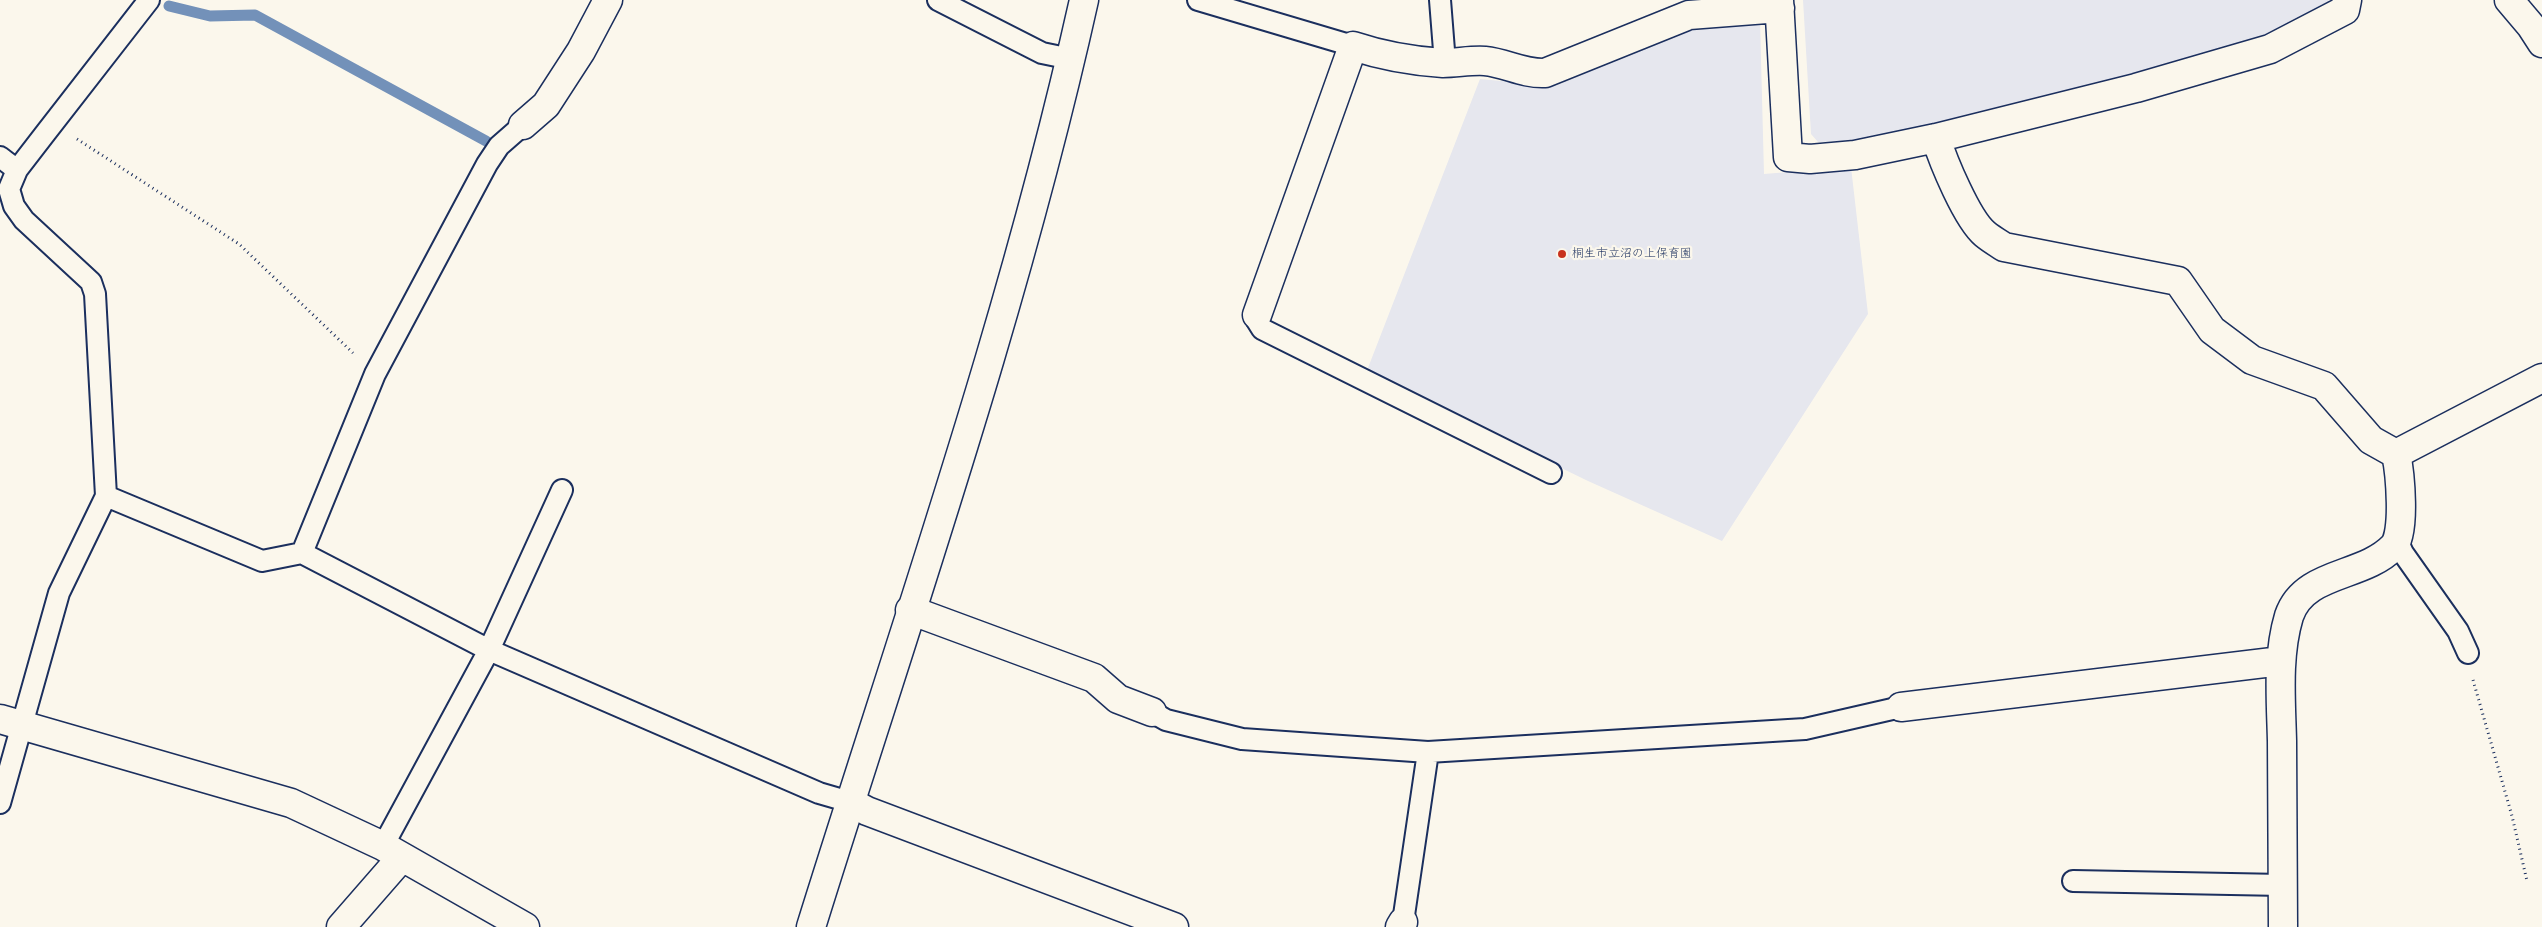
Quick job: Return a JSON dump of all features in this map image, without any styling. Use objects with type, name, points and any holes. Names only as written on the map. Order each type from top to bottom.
[{"type":"street","points":[[523,125],[546,104],[581,51],[608,0]]},
{"type":"street","points":[[811,927],[910,610],[984,382],[1034,208],[1084,0]]},
{"type":"street","points":[[1257,315],[1353,46],[1384,57],[1445,63],[1485,61],[1499,63],[1530,73],[1544,73],[1689,15],[1779,4],[1788,157],[1810,159],[1855,155],[1936,138],[2136,88],[2270,49],[2345,10],[2348,0]]},
{"type":"street","points":[[2509,0],[2531,26],[2542,43]]},
{"type":"street","points":[[1936,138],[1942,158],[1962,198],[1984,233],[2004,247],[2178,281],[2212,330],[2252,360],[2324,386],[2371,440],[2396,454],[2400,473],[2397,540],[2394,546],[2382,555],[2310,588],[2300,595],[2289,616],[2281,661],[2283,927]]},
{"type":"street","points":[[2396,454],[2542,378]]},
{"type":"street","points":[[910,610],[1094,678],[1118,699],[1152,712]]},
{"type":"street","points":[[1901,707],[2281,661]]},
{"type":"street","points":[[12,723],[291,803],[393,852],[526,927]]},
{"type":"street","points":[[850,802],[867,811],[1174,927]]},
{"type":"street","points":[[341,927],[393,852]]},
{"type":"lane","points":[[0,803],[12,723],[59,593],[106,496],[95,294],[91,282],[24,220],[14,206],[9,188],[17,170],[150,0]]},
{"type":"lane","points":[[938,0],[1042,53],[1071,59]]},
{"type":"lane","points":[[1198,0],[1353,46]]},
{"type":"lane","points":[[1440,0],[1445,63]]},
{"type":"lane","points":[[302,552],[375,374],[487,164],[498,146],[523,125]]},
{"type":"lane","points":[[0,157],[17,170]]},
{"type":"lane","points":[[1257,315],[1257,321],[1262,328],[1551,473]]},
{"type":"lane","points":[[393,852],[489,650],[562,490]]},
{"type":"lane","points":[[106,496],[262,561],[302,552],[489,650],[819,793],[850,802]]},
{"type":"lane","points":[[2397,540],[2403,553],[2458,632],[2468,653]]},
{"type":"lane","points":[[1152,712],[1166,720],[1242,739],[1428,752],[1805,729],[1901,707]]},
{"type":"lane","points":[[1401,925],[1428,752]]},
{"type":"lane","points":[[2073,881],[2283,885]]},
{"type":"path","points":[[53,123],[239,244],[375,374]]},
{"type":"path","points":[[2468,653],[2468,664],[2512,816],[2527,881]]},
{"type":"shaded area","points":[[1803,0],[2329,0],[2326,8],[2272,39],[1940,127],[1862,141],[1818,142],[1811,134]]},
{"type":"shaded area","points":[[1760,20],[1764,174],[1851,167],[1868,314],[1722,541],[1588,481],[1366,373],[1480,79],[1555,86],[1700,25]]},
{"type":"waterway","points":[[169,6],[210,16],[255,15],[486,141]]},
{"type":"place","name":"桐生市立沼の上保育園","points":[[1562,254]]}]
